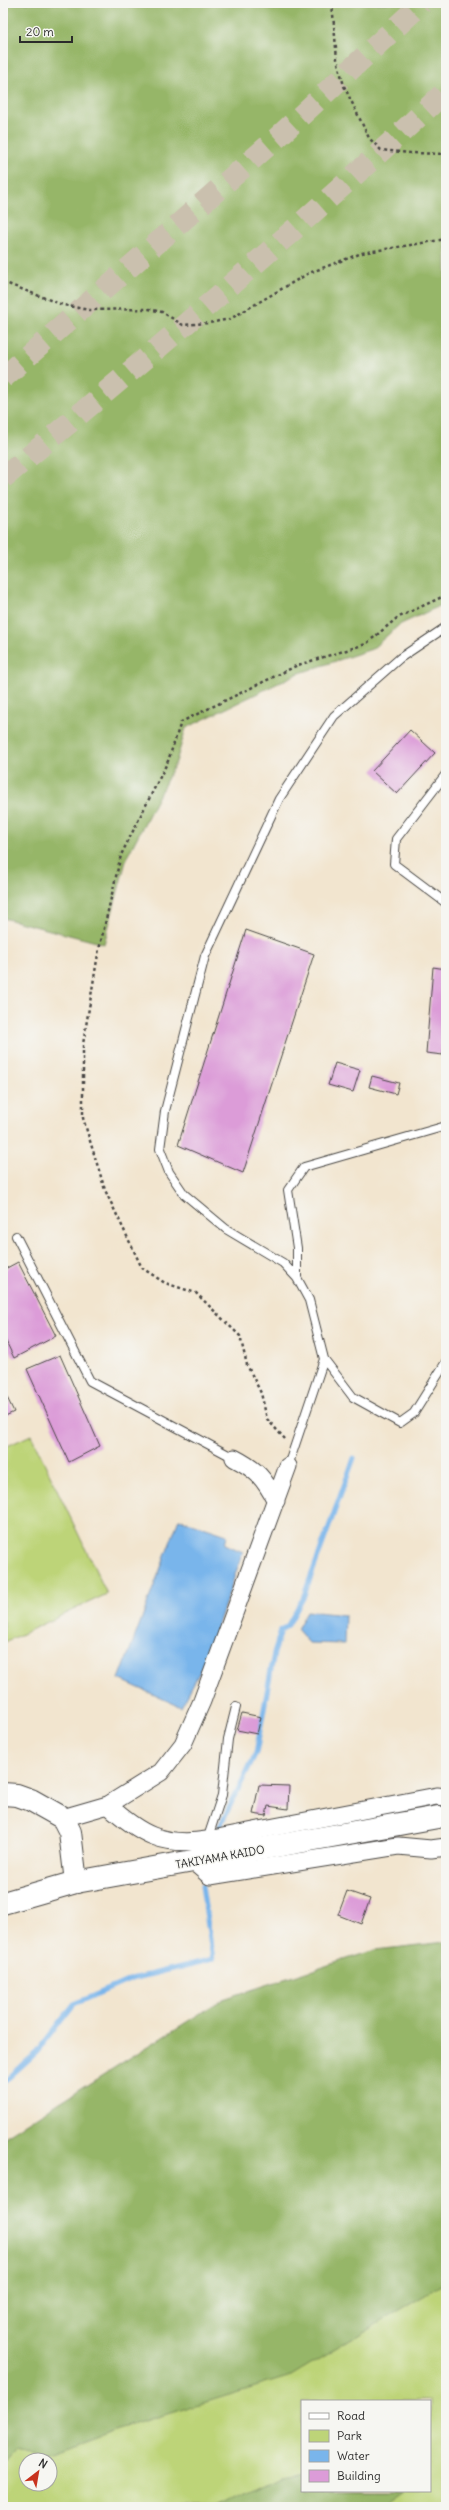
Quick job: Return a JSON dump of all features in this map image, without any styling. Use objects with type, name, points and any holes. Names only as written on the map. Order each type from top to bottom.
[{"type":"main road","points":[[3,1794],[17,1795],[31,1800],[63,1818],[70,1832],[76,1882]]},
{"type":"main road","name":"TAKIYAMA KAIDO","points":[[3,1903],[76,1882],[438,1817]]},
{"type":"street","points":[[234,1458],[252,1467],[265,1480],[276,1501]]},
{"type":"street","points":[[63,1818],[108,1805],[161,1772],[183,1744],[202,1701],[288,1466]]},
{"type":"street","points":[[108,1805],[129,1823],[154,1838],[175,1843],[207,1840],[437,1796],[446,1797]]},
{"type":"street","points":[[194,1862],[210,1876],[398,1846],[441,1851]]},
{"type":"lane","points":[[446,627],[400,658],[334,716],[279,799],[205,956],[165,1111],[160,1149],[169,1172],[184,1194],[226,1230],[283,1263],[297,1278],[309,1300],[324,1359],[353,1397],[400,1423],[414,1413],[446,1362]]},
{"type":"lane","points":[[446,774],[396,839],[394,864],[446,903]]},
{"type":"lane","points":[[297,1278],[297,1248],[288,1190],[304,1167],[446,1126]]},
{"type":"lane","points":[[16,1236],[90,1381],[234,1458]]},
{"type":"lane","points":[[288,1466],[324,1359]]},
{"type":"lane","points":[[207,1840],[222,1795],[228,1739],[236,1707]]},
{"type":"path","points":[[332,3],[336,51],[344,86],[370,138],[381,150],[410,154],[446,154]]},
{"type":"path","points":[[3,282],[63,305],[89,310],[149,309],[162,312],[183,325],[230,319],[309,274],[362,253],[446,239]]},
{"type":"path","points":[[285,1439],[267,1419],[261,1393],[247,1366],[240,1336],[196,1293],[165,1283],[142,1268],[105,1190],[83,1118],[83,1044],[98,954],[121,854],[168,761],[181,722],[298,665],[366,644],[397,618],[446,595]]},
{"type":"green space","points":[[3,3],[446,3],[446,603],[399,625],[372,649],[297,674],[186,728],[176,762],[127,857],[104,944],[3,918]]},
{"type":"green space","points":[[31,1435],[107,1594],[3,1643],[3,1448]]},
{"type":"green space","points":[[446,1942],[446,2282],[291,2376],[112,2431],[54,2452],[30,2452],[14,2449],[3,2463],[3,2138],[223,1999],[375,1950]]},
{"type":"green space","points":[[446,2230],[446,2507],[3,2507],[3,2406]]},
{"type":"green space","points":[[301,2472],[301,2492],[402,2492],[379,2507],[216,2507],[279,2476]]},
{"type":"water","points":[[179,1519],[227,1535],[225,1544],[243,1552],[205,1662],[181,1707],[119,1679]]},
{"type":"water","points":[[307,1611],[345,1615],[344,1644],[309,1643],[297,1629]]},
{"type":"building","points":[[410,730],[435,753],[397,794],[372,771]]},
{"type":"building","points":[[246,930],[314,954],[243,1173],[178,1145]]},
{"type":"building","points":[[433,967],[446,969],[446,1016],[443,1055],[426,1053]]},
{"type":"building","points":[[335,1063],[360,1070],[353,1092],[328,1085]]},
{"type":"building","points":[[372,1076],[399,1083],[396,1094],[369,1087]]},
{"type":"building","points":[[18,1262],[56,1336],[14,1358],[3,1335],[3,1270]]},
{"type":"building","points":[[60,1355],[100,1446],[69,1462],[27,1369]]},
{"type":"building","points":[[3,1389],[14,1412],[3,1417]]},
{"type":"building","points":[[242,1713],[261,1717],[257,1734],[237,1730]]},
{"type":"building","points":[[259,1785],[289,1786],[288,1809],[268,1806],[266,1816],[253,1814]]},
{"type":"building","points":[[347,1891],[370,1899],[361,1924],[338,1915]]},
{"type":"waterway","points":[[220,1826],[256,1753],[274,1653],[281,1630],[288,1625],[303,1598],[354,1458]]},
{"type":"waterway","points":[[3,2083],[37,2052],[74,2004],[132,1979],[213,1959],[202,1886]]},
{"type":"tunnel","points":[[3,378],[278,137],[422,3]]},
{"type":"tunnel","points":[[3,478],[228,288],[446,91]]}]
